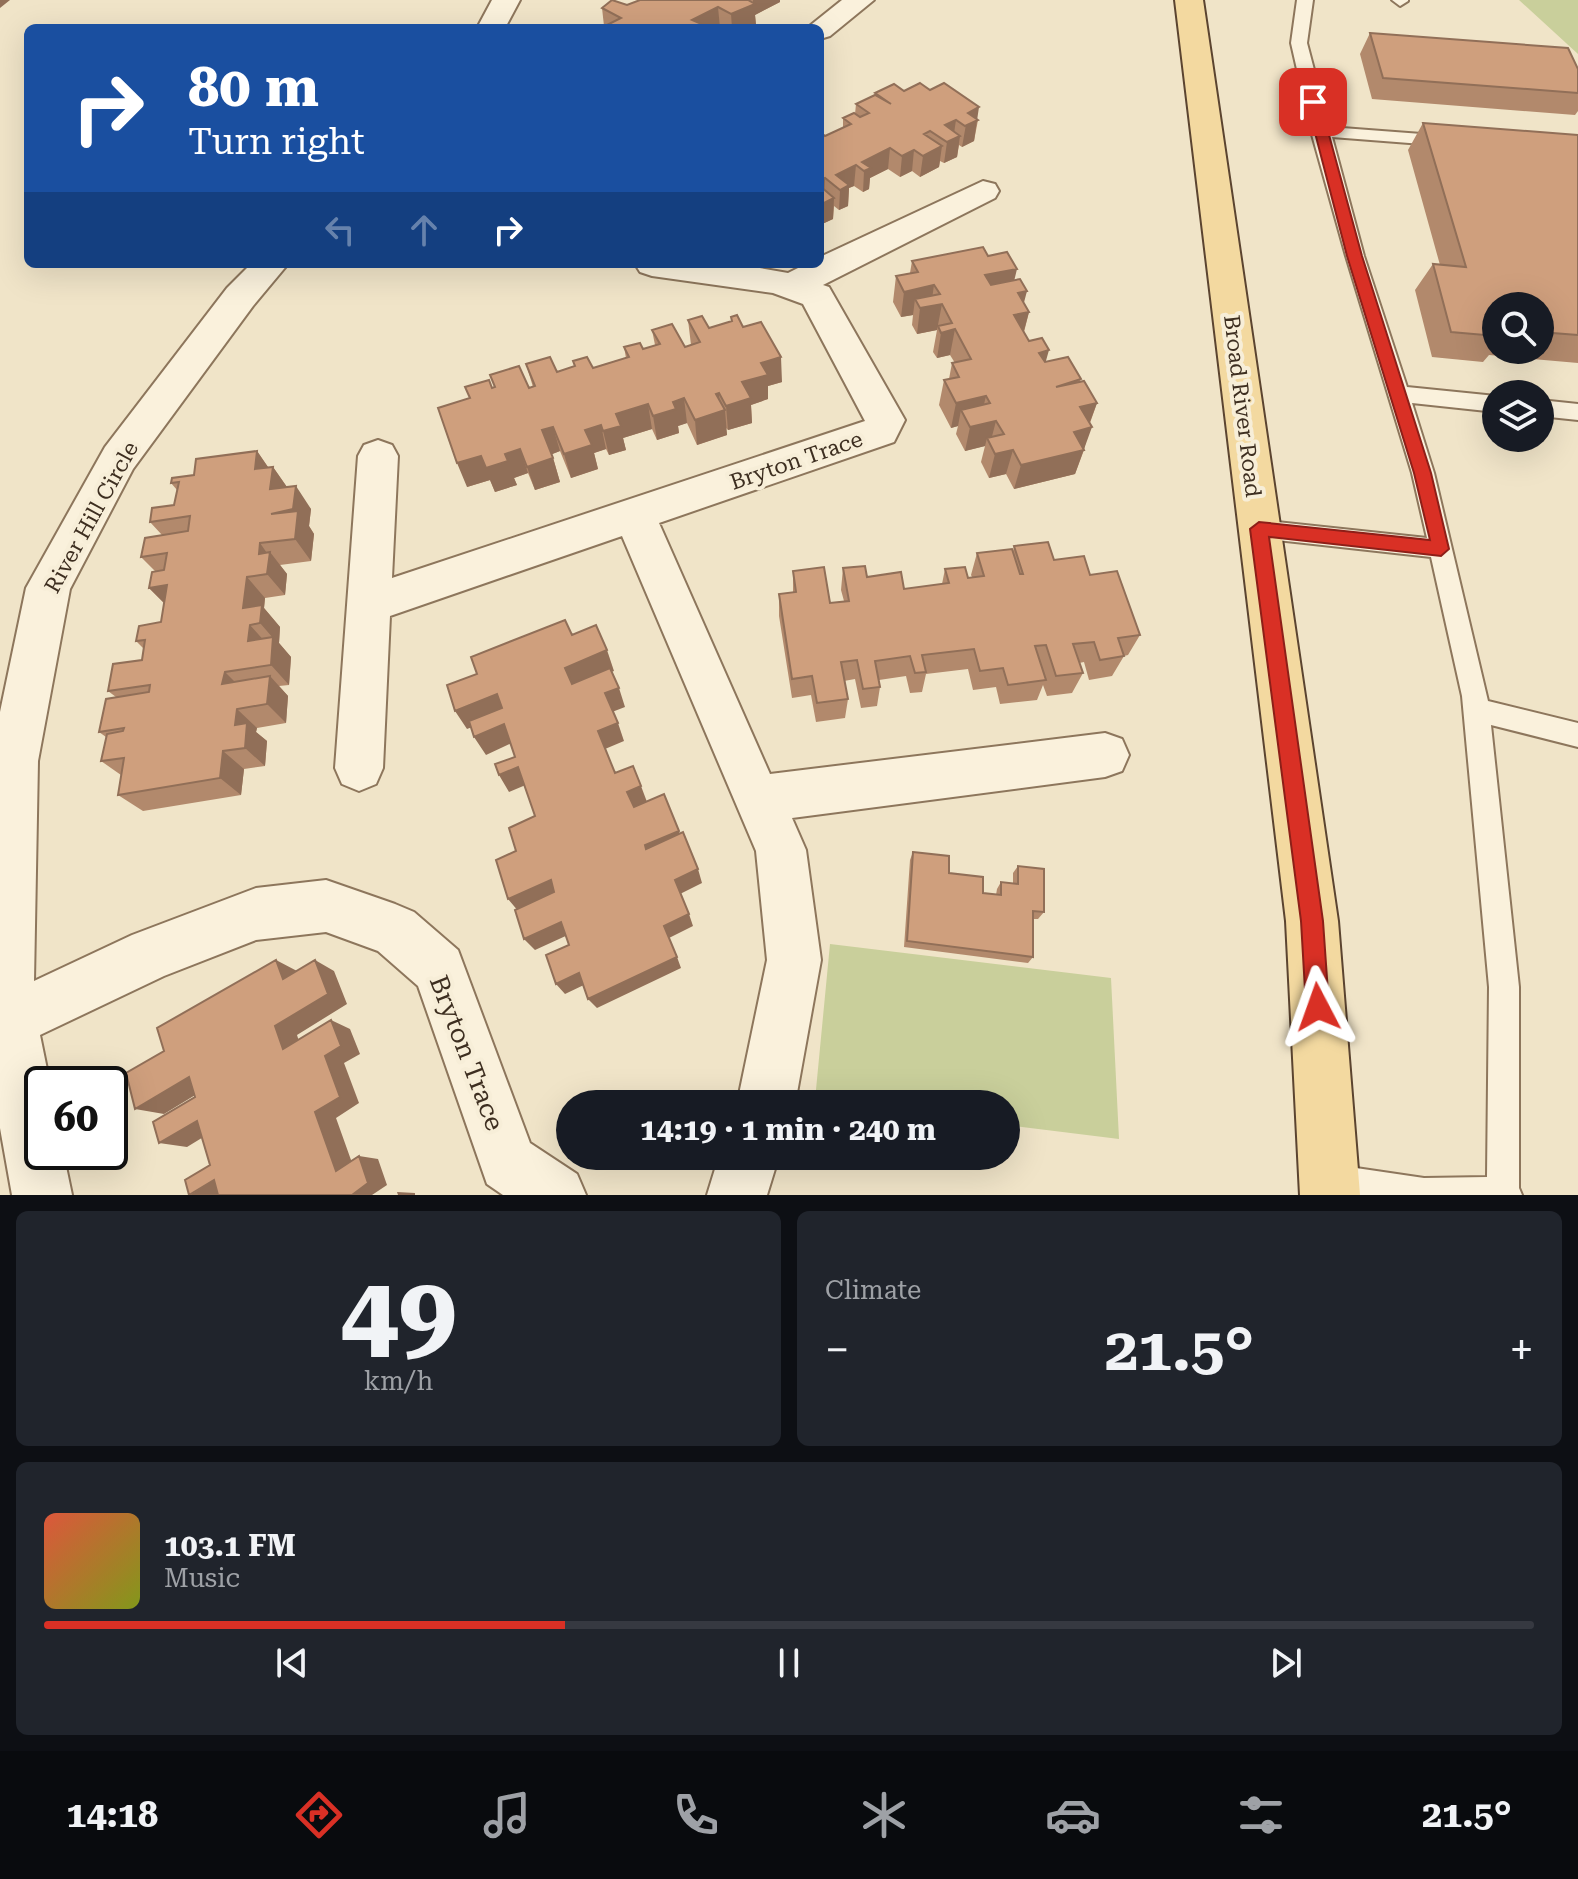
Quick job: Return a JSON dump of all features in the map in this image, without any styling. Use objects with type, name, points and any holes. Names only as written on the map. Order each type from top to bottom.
[{"type":"main road","name":"Broad River Road","points":[[1189,0],[1312,921],[1329,1187]]},
{"type":"street","points":[[493,24],[506,0]]},
{"type":"street","points":[[824,27],[860,0]]},
{"type":"street","points":[[791,286],[983,191]]},
{"type":"street","name":"River Hill Circle","points":[[42,1195],[6,1005],[14,761],[48,588],[119,458],[240,297],[267,268]]},
{"type":"street","name":"Bryton Trace","points":[[369,605],[880,431],[885,420],[816,296],[778,282],[680,268]]},
{"type":"street","points":[[359,768],[378,456]]},
{"type":"street","points":[[635,516],[756,799],[781,850],[794,960],[769,1090]]},
{"type":"street","points":[[756,799],[1105,755]]},
{"type":"street","name":"Bryton Trace","points":[[9,1021],[151,954],[256,914],[326,906],[395,931],[439,969],[508,1163],[556,1195]]},
{"type":"street","points":[[737,1195],[745,1170]]},
{"type":"lane","points":[[1305,0],[1299,43],[1320,131],[1423,473],[1476,710],[1504,987],[1504,1194],[1424,1194],[1329,1187]]},
{"type":"lane","points":[[1320,131],[1472,143]]},
{"type":"lane","points":[[1397,394],[1482,403]]},
{"type":"lane","points":[[1554,409],[1578,412]]},
{"type":"lane","points":[[1259,529],[1441,549]]},
{"type":"lane","points":[[1476,710],[1578,735]]},
{"type":"green space","points":[[1519,0],[1578,0],[1578,54]]},
{"type":"green space","points":[[830,944],[1111,978],[1119,1139],[1020,1127],[1020,1090],[816,1090]]},
{"type":"building","points":[[612,0],[627,5],[640,0],[748,0],[755,4],[731,14],[718,7],[692,20],[702,24],[609,24],[621,18],[602,8]]},
{"type":"building","points":[[1370,33],[1568,48],[1578,69],[1578,93],[1383,78]]},
{"type":"building","points":[[920,83],[930,90],[944,83],[979,107],[968,113],[978,120],[965,126],[956,120],[945,125],[960,136],[947,142],[930,131],[924,134],[942,146],[923,156],[914,150],[902,156],[890,148],[862,162],[871,168],[864,171],[856,165],[836,175],[849,185],[840,190],[824,178],[824,135],[851,124],[843,118],[854,113],[860,117],[869,113],[856,104],[875,95],[891,104],[875,93],[894,84],[904,91]]},
{"type":"building","points":[[1423,123],[1578,135],[1578,335],[1554,333],[1554,292],[1482,292],[1482,335],[1451,332],[1433,264],[1466,267]]},
{"type":"building","points":[[824,189],[834,198],[824,203]]},
{"type":"building","points":[[983,247],[988,256],[1007,252],[1017,269],[985,275],[991,285],[1020,279],[1027,291],[1018,293],[1029,312],[1014,315],[1029,341],[1042,338],[1049,350],[1039,353],[1045,362],[1068,357],[1081,379],[1056,387],[1084,381],[1097,403],[1080,407],[1092,427],[1074,432],[1084,450],[1021,465],[1013,450],[995,454],[987,438],[1004,434],[996,421],[970,427],[961,410],[990,403],[986,396],[956,403],[944,380],[959,377],[952,363],[971,359],[955,329],[941,333],[938,326],[952,323],[942,304],[920,308],[915,299],[940,294],[934,285],[904,292],[896,276],[918,272],[912,261]]},
{"type":"building","points":[[737,315],[743,327],[761,322],[781,357],[761,363],[768,375],[742,382],[751,398],[726,406],[719,393],[716,394],[725,410],[695,420],[684,398],[673,402],[676,409],[653,416],[648,404],[616,414],[621,426],[603,431],[601,425],[585,430],[592,445],[564,454],[553,427],[542,430],[553,458],[527,467],[520,449],[505,454],[508,461],[486,468],[481,456],[457,463],[438,408],[470,398],[465,387],[489,380],[492,388],[495,387],[490,375],[519,366],[529,388],[535,386],[526,364],[550,357],[557,372],[575,366],[573,361],[587,357],[593,368],[629,357],[624,347],[640,343],[643,349],[660,344],[652,330],[672,324],[685,347],[700,342],[688,320],[702,316],[709,328],[732,321],[731,317]]},
{"type":"building","points":[[257,451],[255,469],[273,467],[270,489],[296,486],[293,509],[271,514],[298,511],[295,539],[260,543],[259,554],[270,552],[267,574],[247,577],[243,608],[262,605],[260,623],[250,625],[248,641],[273,637],[271,665],[225,672],[222,684],[270,676],[267,704],[237,709],[235,725],[247,723],[245,748],[223,751],[220,778],[118,795],[124,758],[101,761],[107,734],[123,731],[124,728],[99,732],[106,699],[149,692],[150,685],[108,691],[113,664],[142,660],[145,640],[136,641],[139,626],[161,622],[167,585],[149,588],[152,572],[164,570],[167,553],[141,557],[145,538],[188,531],[190,516],[150,522],[152,508],[174,505],[179,482],[171,483],[172,478],[194,475],[196,459]]},
{"type":"building","points":[[1048,542],[1054,560],[1084,556],[1090,575],[1117,571],[1140,635],[1118,638],[1124,656],[1100,660],[1094,642],[1073,644],[1083,673],[1056,676],[1046,645],[1035,646],[1046,680],[1008,685],[1003,668],[980,671],[974,649],[922,655],[926,672],[915,673],[910,656],[875,661],[880,687],[863,689],[857,660],[841,662],[848,699],[817,703],[812,676],[792,679],[779,594],[796,592],[793,571],[824,567],[830,603],[849,601],[843,568],[865,566],[867,577],[901,572],[904,589],[949,583],[945,569],[965,567],[968,578],[984,576],[977,553],[1012,549],[1020,574],[1023,574],[1014,546]]},
{"type":"building","points":[[565,620],[572,635],[596,625],[607,650],[565,668],[572,684],[610,668],[619,688],[605,693],[618,723],[598,731],[615,773],[633,766],[641,786],[627,792],[634,807],[664,794],[679,831],[645,845],[646,849],[683,832],[698,869],[675,880],[689,914],[664,926],[677,957],[588,999],[579,973],[556,984],[546,955],[569,945],[561,922],[524,939],[515,910],[554,892],[551,880],[508,899],[496,860],[516,851],[509,828],[535,816],[518,767],[499,775],[495,764],[515,757],[504,724],[474,737],[469,721],[502,708],[497,694],[455,711],[447,685],[477,674],[471,657]]},
{"type":"building","points":[[913,852],[949,856],[949,873],[983,877],[983,893],[1001,895],[1001,882],[1018,884],[1018,866],[1044,869],[1044,912],[1033,911],[1033,957],[907,941]]},
{"type":"building","points":[[276,960],[283,979],[315,960],[328,994],[275,1026],[283,1049],[331,1020],[341,1046],[325,1056],[340,1097],[315,1112],[336,1171],[359,1156],[368,1183],[352,1195],[218,1195],[214,1180],[189,1195],[185,1180],[210,1165],[197,1121],[159,1143],[153,1122],[195,1097],[189,1077],[135,1109],[128,1081],[128,1072],[164,1051],[157,1028]]},
{"type":"route","points":[[1313,102],[1355,256],[1423,473],[1441,549],[1259,529],[1312,921],[1318,1007]]}]
